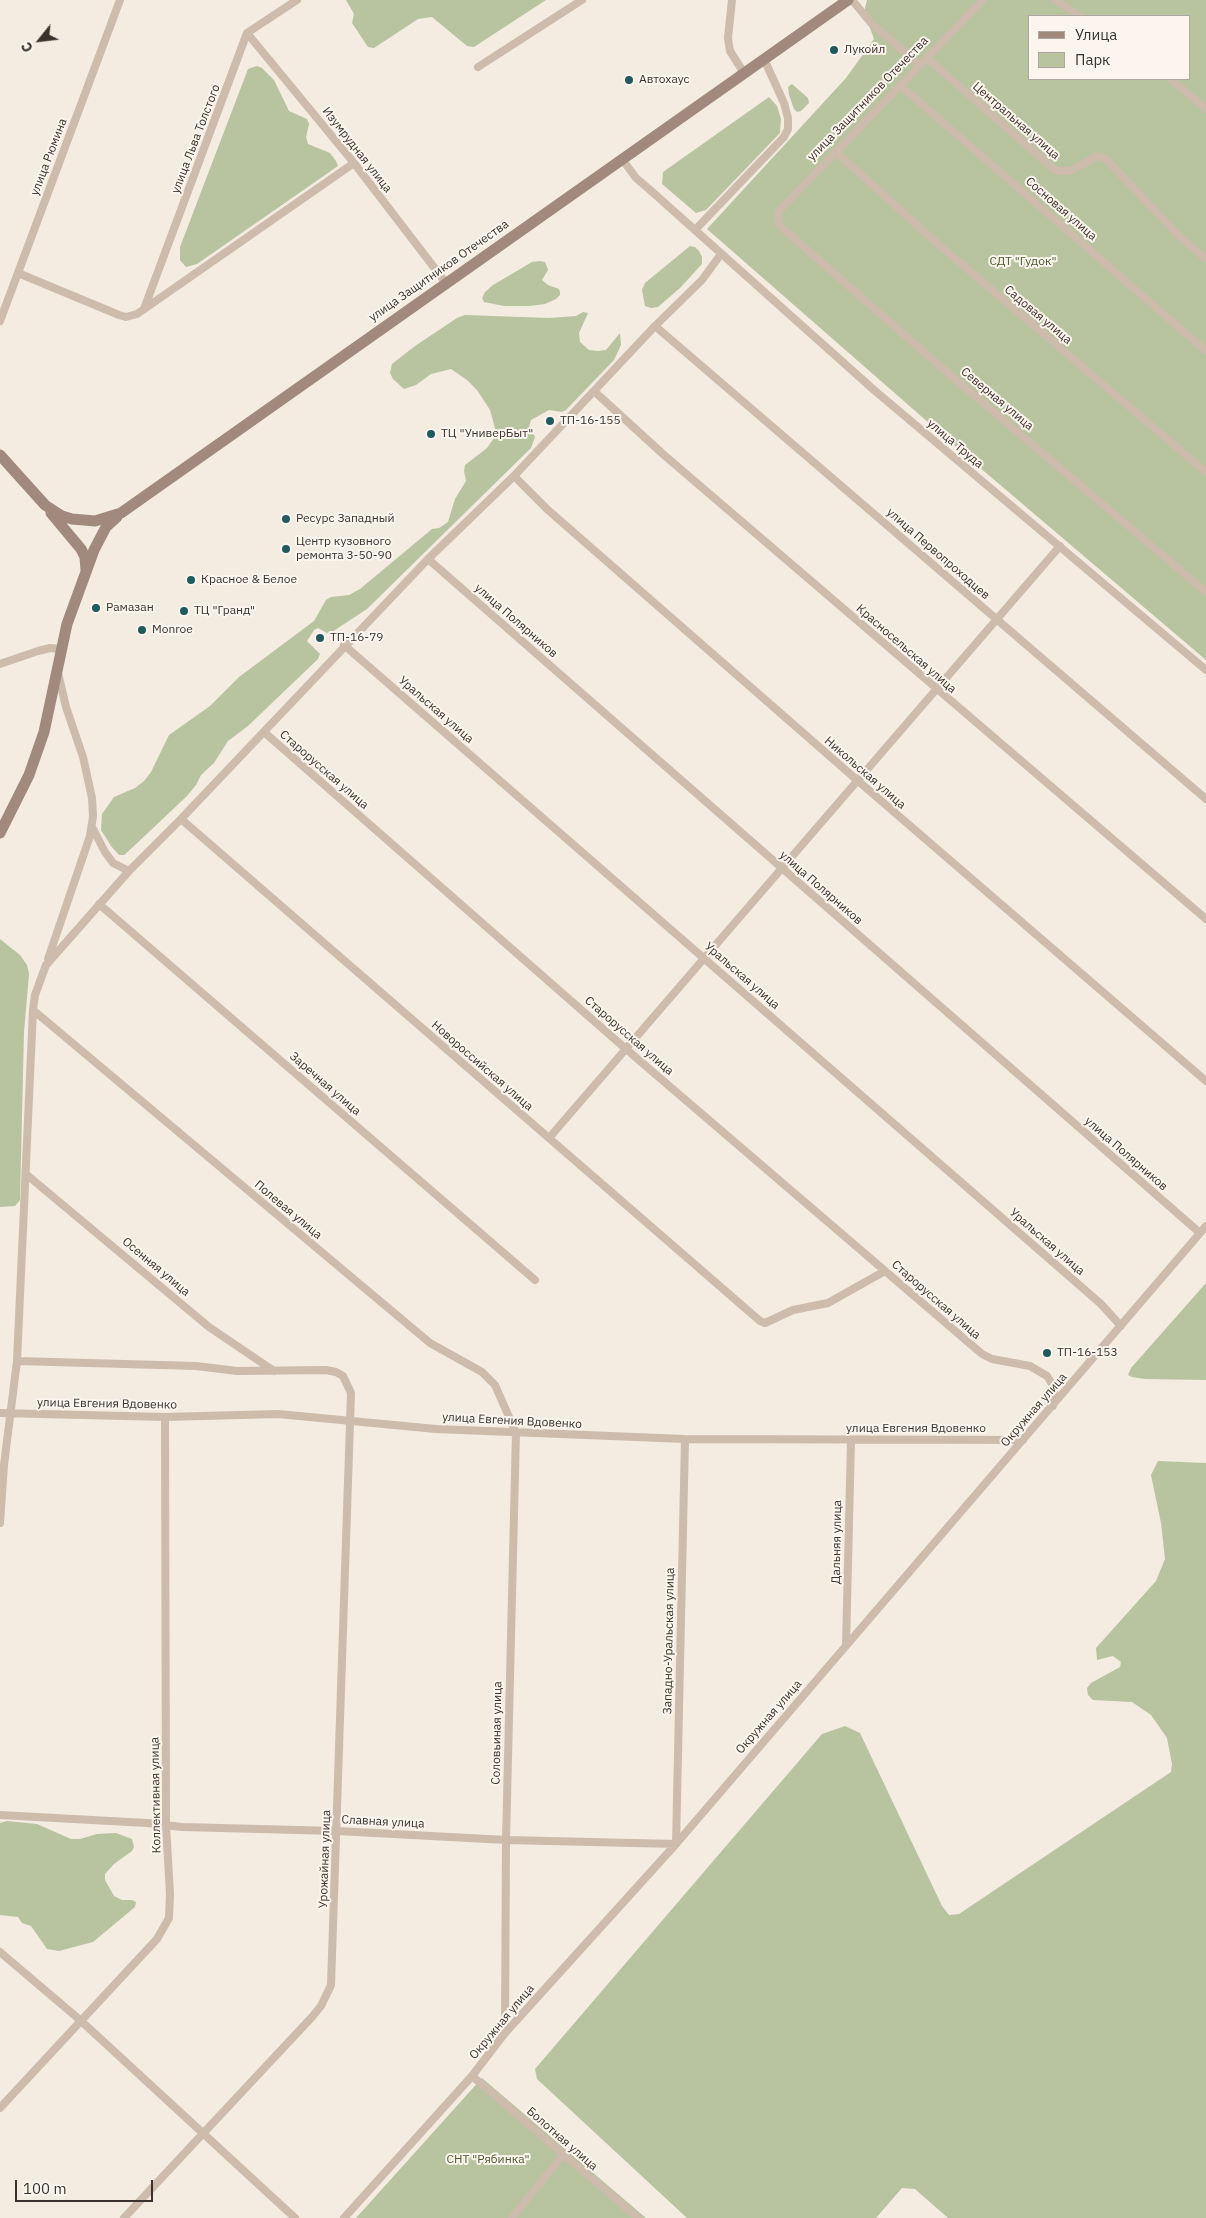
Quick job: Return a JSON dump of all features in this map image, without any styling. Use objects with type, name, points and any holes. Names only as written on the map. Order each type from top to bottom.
[{"type":"main road","name":"улица Защитников Отечества","points":[[42,502],[62,516],[85,522],[107,519],[121,512],[848,0]]},
{"type":"main road","points":[[0,455],[81,549],[85,557],[85,574]]},
{"type":"main road","points":[[0,833],[34,761],[44,732],[68,624],[98,539],[106,527],[121,512]]},
{"type":"street","name":"улица Рюмина","points":[[0,322],[120,0]]},
{"type":"street","points":[[247,33],[297,0]]},
{"type":"street","points":[[478,67],[582,0]]},
{"type":"street","points":[[732,0],[728,38],[730,51],[744,73]]},
{"type":"street","points":[[852,0],[872,24],[920,65]]},
{"type":"street","name":"улица Защитников Отечества","points":[[778,220],[780,210],[983,0]]},
{"type":"street","points":[[1055,0],[1078,15]]},
{"type":"street","name":"Изумрудная улица","points":[[247,33],[354,163],[446,283]]},
{"type":"street","name":"улица Льва Толстого","points":[[144,309],[247,33]]},
{"type":"street","name":"Центральная улица","points":[[927,58],[1056,170],[1070,171],[1097,156],[1106,159],[1181,238],[1206,260]]},
{"type":"street","points":[[694,230],[784,137],[788,129],[788,118],[784,103],[764,59]]},
{"type":"street","points":[[1172,80],[1206,109]]},
{"type":"street","name":"Сосновая улица","points":[[900,85],[1206,351]]},
{"type":"street","name":"Садовая улица","points":[[836,152],[938,244],[1206,472]]},
{"type":"street","name":"улица Труда","points":[[622,159],[636,178],[874,390],[1206,670]]},
{"type":"street","points":[[18,273],[119,315],[130,316],[144,309],[354,163]]},
{"type":"street","name":"Северная улица","points":[[778,220],[783,230],[1206,592]]},
{"type":"street","points":[[46,965],[129,870],[182,819],[344,645],[428,559],[514,476],[595,392],[655,326],[702,280],[721,254]]},
{"type":"street","name":"улица Первопроходцев","points":[[655,326],[1206,799]]},
{"type":"street","name":"Красносельская улица","points":[[595,392],[664,455],[1206,919]]},
{"type":"street","name":"Никольская улица","points":[[514,476],[548,510],[1206,1081]]},
{"type":"street","points":[[548,1138],[1060,546]]},
{"type":"street","name":"улица Полярников","points":[[428,559],[1200,1233]]},
{"type":"street","name":"Уральская улица","points":[[344,645],[1102,1304],[1121,1326]]},
{"type":"street","points":[[0,664],[38,651],[62,648]]},
{"type":"street","points":[[0,1523],[4,1465],[17,1361],[27,1175],[33,1010],[35,996],[71,897],[92,827],[92,798],[83,757],[66,706],[58,671]]},
{"type":"street","name":"Старорусская улица","points":[[264,732],[626,1049],[982,1354],[992,1359],[1016,1362],[1039,1370],[1052,1384],[1054,1394],[1053,1406]]},
{"type":"street","name":"Новороссийская улица","points":[[182,819],[760,1321],[765,1323],[793,1310],[828,1302],[885,1271]]},
{"type":"street","points":[[92,827],[105,852],[113,862],[129,870]]},
{"type":"street","name":"Заречная улица","points":[[99,904],[535,1280]]},
{"type":"street","name":"Полевая улица","points":[[33,1010],[430,1343],[490,1378],[496,1385],[516,1433]]},
{"type":"street","name":"Осенняя улица","points":[[27,1175],[210,1327],[274,1372]]},
{"type":"street","name":"Окружная улица","points":[[344,2218],[472,2076],[505,2034],[676,1844],[1206,1226]]},
{"type":"street","name":"Урожайная улица","points":[[17,1361],[168,1365],[274,1372],[326,1370],[343,1376],[351,1392],[333,1974],[327,1996],[312,2017],[202,2132],[124,2218]]},
{"type":"street","name":"улица Евгения Вдовенко","points":[[0,1413],[165,1417],[278,1414],[436,1429],[685,1439],[851,1441],[1023,1440]]},
{"type":"street","name":"Коллективная улица","points":[[0,2108],[164,1929],[169,1918],[166,1824],[165,1417]]},
{"type":"street","name":"Соловьиная улица","points":[[505,2034],[506,1840],[516,1433]]},
{"type":"street","name":"Западно-Уральская улица","points":[[676,1844],[685,1439]]},
{"type":"street","name":"Дальняя улица","points":[[846,1645],[851,1441]]},
{"type":"street","name":"Славная улица","points":[[0,1815],[166,1824],[182,1827],[338,1831],[506,1840],[676,1844]]},
{"type":"street","points":[[0,1952],[80,2020],[295,2218]]},
{"type":"street","name":"Болотная улица","points":[[472,2076],[638,2218]]},
{"type":"street","points":[[512,2218],[563,2155]]},
{"type":"green space","points":[[346,0],[546,0],[474,47],[467,46],[432,17],[418,19],[374,48],[368,47],[352,23],[354,14]]},
{"type":"green space","name":"СДТ \"Гудок\"","points":[[867,0],[1206,0],[1206,660],[985,472],[707,229],[846,78],[874,39],[864,12]]},
{"type":"green space","points":[[257,66],[262,68],[274,80],[289,111],[307,119],[309,124],[306,137],[308,144],[330,153],[338,166],[197,264],[186,267],[180,260],[180,247],[248,69]]},
{"type":"green space","points":[[792,84],[808,98],[809,103],[801,111],[797,112],[794,109],[789,95],[788,87]]},
{"type":"green space","points":[[769,97],[777,106],[781,119],[780,133],[706,210],[696,213],[662,184],[663,172]]},
{"type":"green space","points":[[690,246],[695,247],[699,251],[702,257],[702,264],[680,288],[658,307],[651,308],[645,306],[642,290],[645,283]]},
{"type":"green space","points":[[532,262],[545,262],[548,270],[542,280],[548,285],[559,289],[560,295],[556,299],[545,304],[529,306],[504,306],[484,302],[482,298],[485,292],[493,285]]},
{"type":"green space","points":[[583,312],[588,313],[579,333],[580,342],[589,350],[606,350],[620,333],[621,345],[614,360],[566,410],[562,412],[549,410],[531,420],[529,427],[535,437],[531,448],[367,609],[332,632],[327,633],[318,628],[314,630],[307,641],[320,654],[318,659],[248,726],[228,741],[214,763],[201,775],[187,796],[124,855],[119,855],[101,830],[102,814],[114,797],[135,788],[144,781],[151,772],[169,735],[210,706],[239,677],[314,621],[326,600],[331,597],[349,595],[360,589],[432,529],[439,528],[448,522],[455,499],[466,481],[465,465],[487,448],[494,438],[495,428],[490,410],[477,390],[451,369],[431,374],[416,385],[404,389],[393,379],[390,373],[392,364],[415,346],[457,318],[465,315],[549,318],[576,316]]},
{"type":"green space","points":[[0,939],[20,955],[27,965],[29,974],[24,1032],[20,1200],[15,1206],[0,1207]]},
{"type":"green space","points":[[1206,1283],[1206,1380],[1145,1379],[1128,1375],[1131,1368]]},
{"type":"green space","points":[[1158,1461],[1206,1463],[1206,2218],[948,2218],[915,2189],[902,2188],[876,2218],[687,2218],[537,2079],[535,2069],[822,1734],[845,1726],[860,1733],[942,1906],[949,1915],[959,1914],[1171,1772],[1172,1764],[1167,1738],[1151,1715],[1132,1702],[1093,1700],[1088,1695],[1087,1688],[1091,1683],[1120,1667],[1121,1662],[1113,1656],[1097,1660],[1096,1648],[1156,1581],[1165,1559],[1161,1523],[1151,1475]]},
{"type":"green space","points":[[7,1821],[37,1824],[71,1839],[80,1839],[97,1834],[116,1833],[132,1839],[134,1847],[132,1851],[114,1864],[105,1874],[105,1880],[114,1896],[122,1900],[136,1902],[135,1907],[93,1942],[59,1951],[47,1949],[31,1926],[22,1923],[18,1917],[0,1915],[0,1823]]},
{"type":"green space","name":"СНТ \"Рябинка\"","points":[[482,2078],[646,2218],[356,2218]]},
{"type":"place","name":"Лукойл","points":[[834,50]]},
{"type":"place","name":"Автохаус","points":[[629,80]]},
{"type":"place","name":"ТП-16-155","points":[[550,421]]},
{"type":"place","name":"ТЦ \"УниверБыт\"","points":[[431,434]]},
{"type":"place","name":"Ресурс Западный","points":[[286,519]]},
{"type":"place","name":"Центр кузовного ремонта 3-50-90","points":[[286,549]]},
{"type":"place","name":"Красное & Белое","points":[[191,580]]},
{"type":"place","name":"Рамазан","points":[[96,608]]},
{"type":"place","name":"ТЦ \"Гранд\"","points":[[184,611]]},
{"type":"place","name":"Monroe","points":[[142,630]]},
{"type":"place","name":"ТП-16-79","points":[[320,638]]},
{"type":"place","name":"ТП-16-153","points":[[1047,1353]]}]
